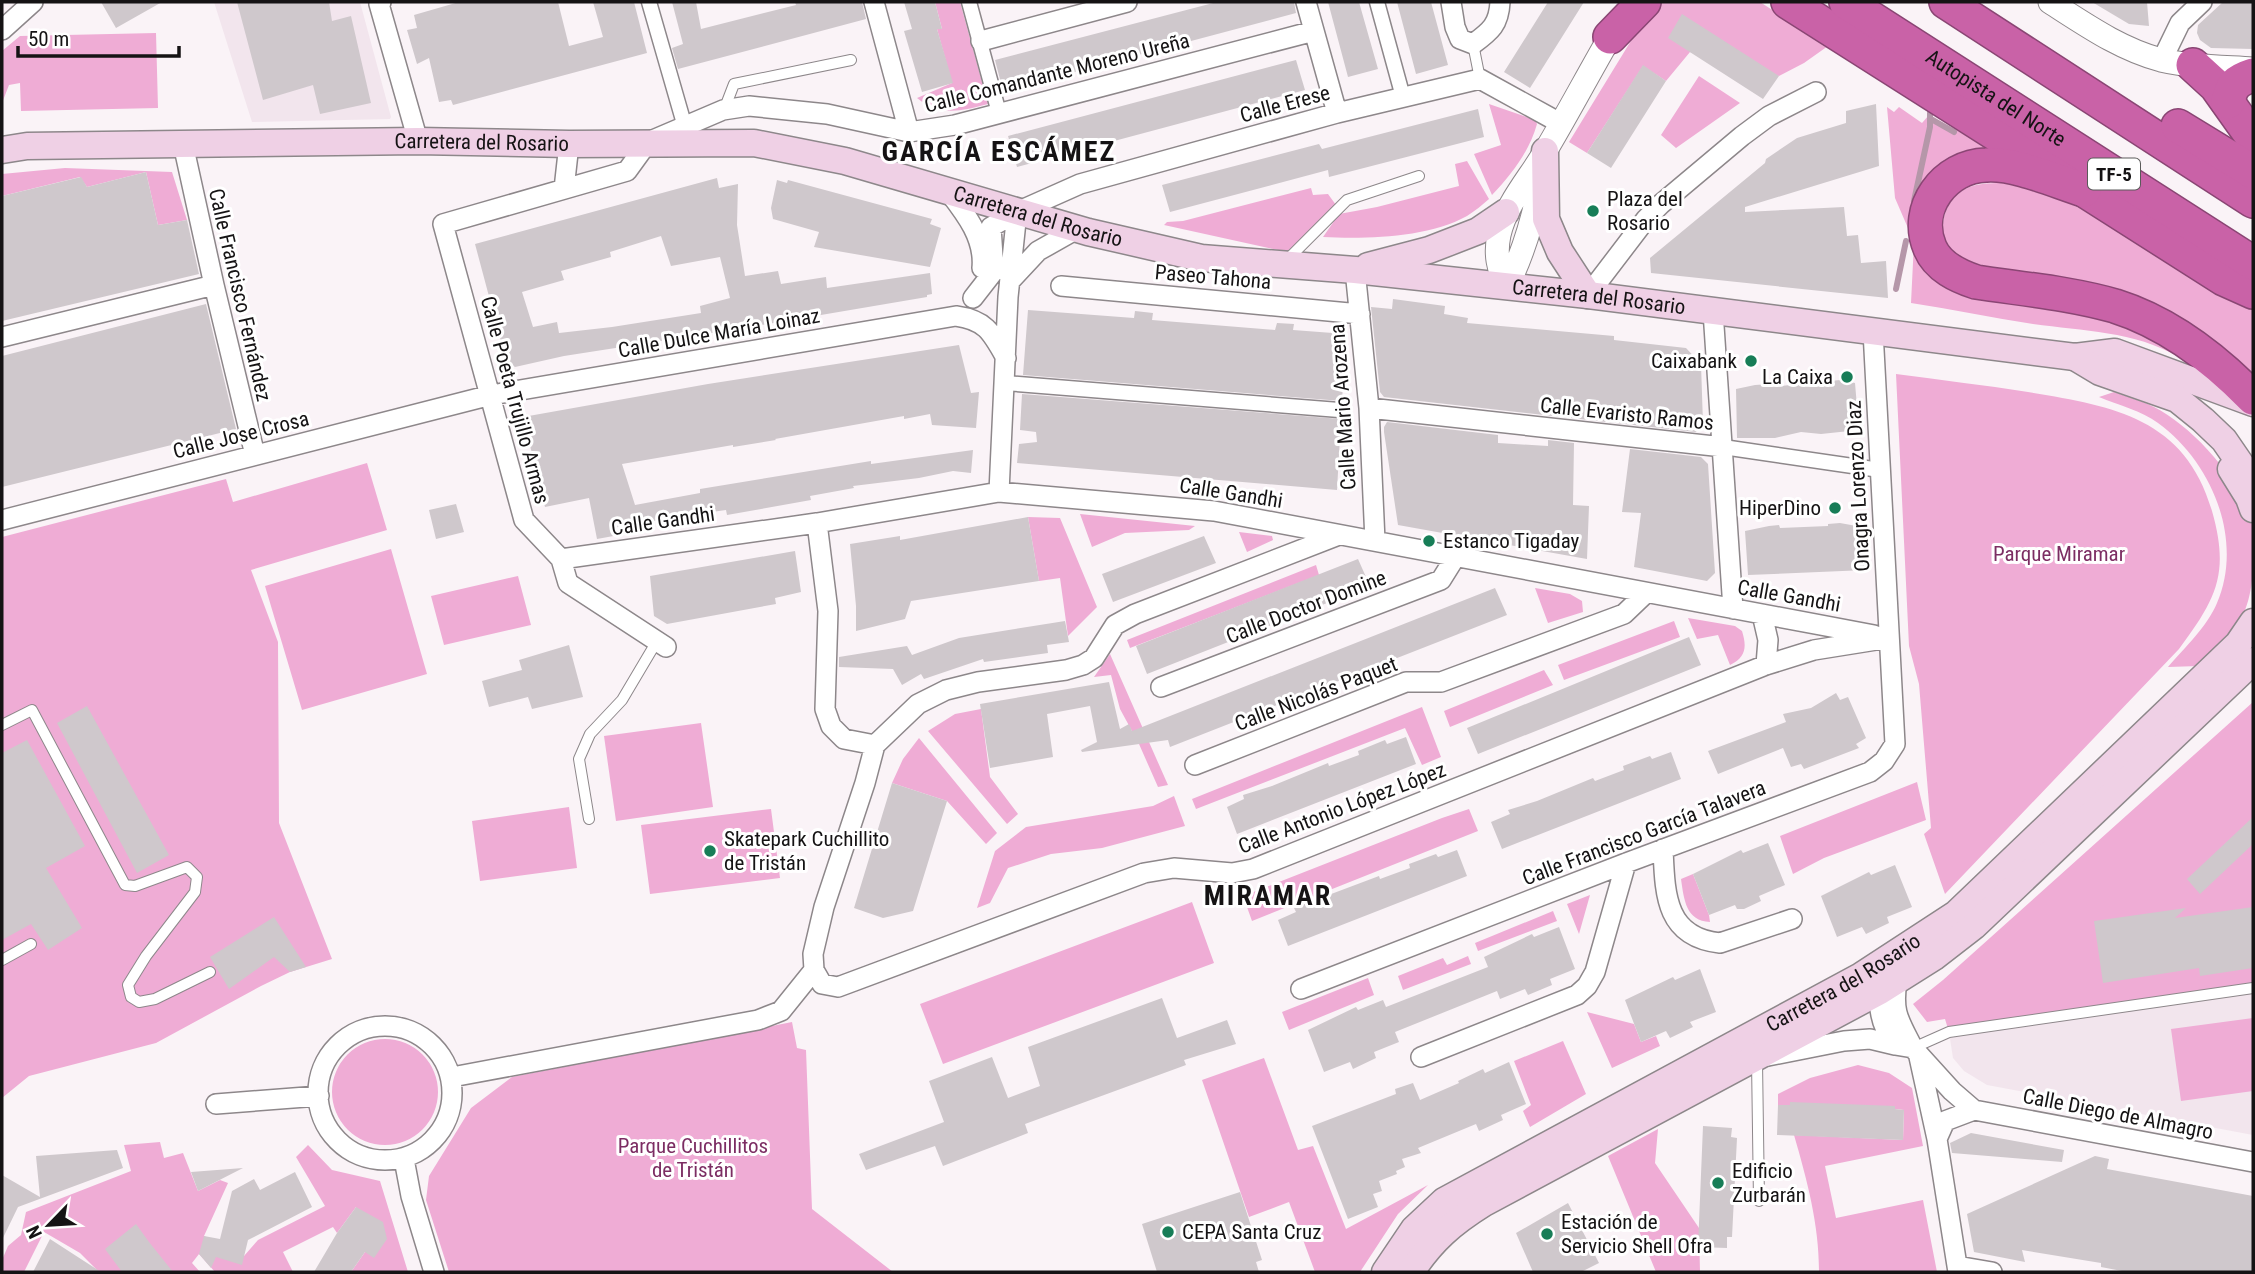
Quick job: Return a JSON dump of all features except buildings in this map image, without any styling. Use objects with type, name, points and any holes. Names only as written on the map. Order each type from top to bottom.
[{"type":"highway","points":[[1610,37],[1633,2]]},
{"type":"highway","points":[[1610,37],[1644,2]]},
{"type":"highway","points":[[1788,2],[2224,279],[2253,292]]},
{"type":"highway","name":"Autopista del Norte","points":[[1846,2],[2253,263]]},
{"type":"highway","name":"TF-5","points":[[1946,2],[2253,201]]},
{"type":"highway","points":[[1848,39],[1974,84]]},
{"type":"highway","points":[[2177,62],[2216,86],[2228,102],[2250,160]]},
{"type":"highway","points":[[2228,102],[2231,89],[2237,81],[2253,72]]},
{"type":"highway","points":[[2096,100],[2138,101],[2250,160]]},
{"type":"highway","points":[[2084,190],[2012,168],[1986,164],[1966,168],[1948,177],[1936,190],[1928,209],[1926,230],[1930,249],[1940,264],[1958,276],[1976,282],[2116,307],[2154,323],[2189,342],[2221,365],[2253,398]]},
{"type":"main road","name":"Carretera del Rosario","points":[[2,150],[27,146],[418,141],[569,144],[754,143],[845,160],[1077,229],[1201,258],[1355,270],[1588,295],[2075,357],[2115,352],[2253,403]]},
{"type":"main road","points":[[1545,151],[1546,219],[1560,252],[1588,295]]},
{"type":"main road","points":[[1355,270],[1429,250],[1478,231],[1506,212]]},
{"type":"main road","name":"Carretera del Rosario","points":[[2075,357],[2100,372],[2177,399],[2224,440],[2253,482]]},
{"type":"main road","points":[[2146,388],[2203,436],[2236,476],[2253,509]]},
{"type":"main road","name":"Carretera del Rosario","points":[[1385,1272],[1414,1229],[1444,1201],[1850,982],[1888,977],[2238,644],[2253,622]]},
{"type":"main road","name":"Carretera del Rosario","points":[[1411,1272],[1422,1255],[1451,1224],[1484,1203],[1757,1057],[1974,926],[2253,661]]},
{"type":"street","points":[[2,30],[33,2]]},
{"type":"street","points":[[380,2],[418,141]]},
{"type":"street","points":[[649,2],[685,127]]},
{"type":"street","points":[[874,2],[909,132]]},
{"type":"street","points":[[969,2],[999,113]]},
{"type":"street","points":[[981,41],[1127,2]]},
{"type":"street","points":[[1306,2],[1337,113]]},
{"type":"street","points":[[1377,2],[1403,97]]},
{"type":"street","points":[[1451,2],[1460,40],[1473,44],[1487,33],[1499,18],[1500,2]]},
{"type":"street","points":[[2050,2],[2108,39],[2177,62],[2253,72]]},
{"type":"street","points":[[2177,62],[2180,23],[2202,2]]},
{"type":"street","name":"Calle Comandante Moreno Ureña","points":[[648,142],[723,110],[749,106],[827,114],[909,132],[956,125],[1314,31]]},
{"type":"street","points":[[1507,286],[1500,273],[1496,255],[1506,212],[1545,151],[1610,37]]},
{"type":"street","points":[[1480,79],[1560,123]]},
{"type":"street","name":"Calle Erese","points":[[973,298],[994,271],[991,227],[1017,212],[1080,184],[1337,113],[1480,79]]},
{"type":"street","points":[[1588,295],[1646,219],[1661,204],[1769,116],[1816,92]]},
{"type":"street","points":[[569,144],[564,189],[626,171],[648,142]]},
{"type":"street","name":"Calle Francisco Fernández","points":[[183,144],[255,455]]},
{"type":"street","points":[[1507,286],[1522,256],[1532,224],[1545,151]]},
{"type":"street","name":"Calle Poeta Trujillo Armas","points":[[564,189],[443,224],[524,520],[561,559],[568,583],[662,644]]},
{"type":"street","points":[[948,191],[972,223],[983,258],[982,279],[973,298],[956,316]]},
{"type":"street","points":[[999,492],[1010,281],[1017,212]]},
{"type":"street","points":[[1010,281],[1038,251],[1077,229]]},
{"type":"street","name":"Calle Mario Arozena","points":[[1355,270],[1369,408],[1375,541]]},
{"type":"street","points":[[2,337],[214,285]]},
{"type":"street","name":"Paseo Tahona","points":[[1061,286],[1360,314]]},
{"type":"street","points":[[1713,311],[1733,609]]},
{"type":"street","points":[[956,316],[971,318],[991,330],[1006,358]]},
{"type":"street","name":"Calle Dulce María Loinaz","points":[[491,395],[956,316]]},
{"type":"street","name":"Onagra Lorenzo Diaz","points":[[1873,331],[1889,638]]},
{"type":"street","points":[[1005,383],[1339,410]]},
{"type":"street","name":"Calle Jose Crosa","points":[[2,520],[491,395]]},
{"type":"street","name":"Calle Evaristo Ramos","points":[[1369,408],[1723,447],[1880,470]]},
{"type":"street","name":"Calle Gandhi","points":[[561,559],[817,523],[999,492],[1214,510],[1889,638]]},
{"type":"street","points":[[817,523],[828,611],[825,709],[831,726],[844,739],[875,745]]},
{"type":"street","points":[[452,1077],[758,1020],[780,1011],[814,970],[813,954],[824,907],[875,745],[918,704],[946,690],[978,682],[1066,670],[1083,665],[1094,658],[1115,625],[1135,614],[1339,535]]},
{"type":"street","name":"Calle Doctor Domine","points":[[1161,687],[1441,580],[1457,556]]},
{"type":"street","name":"Calle Nicolás Paquet","points":[[1195,765],[1406,682],[1441,682],[1624,614],[1646,593]]},
{"type":"street","points":[[1762,614],[1768,640],[1766,665]]},
{"type":"street","points":[[1814,650],[1815,624]]},
{"type":"street","name":"Calle Antonio López López","points":[[814,970],[822,984],[838,987],[1144,873],[1174,868],[1232,873],[1253,869],[1766,665],[1814,650],[1889,638]]},
{"type":"street","name":"Calle Francisco García Talavera","points":[[1301,989],[1870,772],[1884,761],[1895,744],[1889,638]]},
{"type":"street","points":[[1663,849],[1665,892],[1674,919],[1683,929],[1709,942],[1720,943],[1792,919]]},
{"type":"street","points":[[1421,1056],[1577,995],[1587,986],[1595,972],[1626,863]]},
{"type":"street","points":[[1888,977],[1881,1021],[1974,1110],[1945,1121],[1937,1139]]},
{"type":"street","points":[[366,1026],[401,1026],[434,1045],[452,1077],[452,1112],[432,1142],[404,1159],[373,1160],[348,1150],[325,1125],[318,1096],[321,1068],[340,1040],[366,1026]]},
{"type":"street","points":[[1757,1057],[1844,1041],[1870,1039],[1909,1050]]},
{"type":"street","points":[[1909,1050],[1937,1139],[1958,1269],[1992,1272]]},
{"type":"street","points":[[216,1104],[318,1096]]},
{"type":"street","name":"Calle Diego de Almagro","points":[[1974,1110],[2253,1163]]},
{"type":"street","points":[[404,1159],[411,1196],[434,1272]]},
{"type":"lane","points":[[1473,44],[1480,79]]},
{"type":"lane","points":[[723,110],[734,84],[851,60]]},
{"type":"lane","points":[[1282,264],[1347,200],[1419,176]]},
{"type":"lane","points":[[589,819],[579,759],[590,734],[622,700],[662,644]]},
{"type":"lane","points":[[2,725],[32,709],[125,885],[135,886],[187,867],[197,877],[195,892],[146,956],[128,985],[131,996],[138,1002],[155,999],[210,972]]},
{"type":"lane","points":[[2,960],[31,944]]},
{"type":"lane","points":[[1909,1050],[1949,1032],[2253,988]]},
{"type":"lane","points":[[1757,1057],[1759,1201]]},
{"type":"shaded area","points":[[214,2],[360,2],[390,119],[252,122]]},
{"type":"shaded area","points":[[2253,988],[2253,1135],[1987,1085],[1964,1071],[1953,1058],[1949,1032]]},
{"type":"green space","points":[[935,2],[960,2],[988,104],[951,111],[934,108],[917,98],[952,83],[937,29],[942,29]]},
{"type":"green space","points":[[1660,2],[1760,2],[1828,46],[1779,76],[1690,52],[1666,81],[1643,66],[1587,153],[1569,142],[1637,31]]},
{"type":"green space","points":[[156,33],[158,108],[21,111],[20,83],[9,85],[2,103],[2,51],[20,36]]},
{"type":"green space","points":[[1699,76],[1740,103],[1676,148],[1661,135]]},
{"type":"green space","points":[[1489,104],[1535,120],[1537,124],[1519,162],[1492,195],[1474,154],[1501,145]]},
{"type":"green space","points":[[1887,107],[1894,112],[1899,107],[1922,123],[1929,115],[2005,157],[1944,166],[1928,273],[1949,289],[1964,295],[2077,314],[2123,326],[2163,344],[2179,357],[2162,348],[2126,337],[1911,303],[1914,242],[1895,198]]},
{"type":"green space","points":[[1467,161],[1489,199],[1467,216],[1434,229],[1396,236],[1323,237],[1339,214],[1459,186],[1455,164]]},
{"type":"green space","points":[[65,168],[172,172],[187,220],[158,225],[146,172],[87,187],[80,177],[2,196],[2,174]]},
{"type":"green space","points":[[2003,183],[2038,192],[2103,218],[2164,252],[2253,308],[2253,374],[2243,366],[1985,271],[1954,255],[1946,245],[1943,229],[1943,220],[1949,204],[1960,192],[1970,187]]},
{"type":"green space","points":[[1311,188],[1313,195],[1328,194],[1336,205],[1287,252],[1164,225],[1167,222],[1183,221]]},
{"type":"green space","name":"Parque Miramar","points":[[1896,374],[2059,397],[2116,411],[2141,422],[2164,436],[2184,455],[2200,479],[2212,511],[2220,552],[2216,585],[2210,600],[2179,649],[1945,894],[1924,834],[1931,828],[1919,684],[1909,646]]},
{"type":"green space","points":[[2114,392],[2154,407],[2185,428],[2229,476],[2248,512],[2254,541],[2248,600],[2236,628],[2199,666],[2168,667],[2208,620],[2217,603],[2227,554],[2218,504],[2208,480],[2177,439],[2145,415],[2099,397]]},
{"type":"green space","points":[[367,463],[387,530],[251,570],[278,642],[279,823],[332,959],[290,972],[156,1043],[29,1076],[2,1098],[2,537],[226,479],[233,502]]},
{"type":"green space","points":[[1080,514],[1195,526],[1189,530],[1125,533],[1092,547]]},
{"type":"green space","points":[[1028,517],[1060,518],[1097,607],[1068,636],[1060,578],[1039,581]]},
{"type":"green space","points":[[1239,532],[1272,536],[1273,540],[1247,552]]},
{"type":"green space","points":[[391,549],[427,674],[302,710],[265,586]]},
{"type":"green space","points":[[1316,565],[1319,575],[1130,648],[1127,640]]},
{"type":"green space","points":[[518,576],[531,625],[444,645],[431,596]]},
{"type":"green space","points":[[1535,588],[1570,594],[1582,601],[1583,612],[1548,623]]},
{"type":"green space","points":[[1688,618],[1735,626],[1742,631],[1744,637],[1742,655],[1730,665],[1718,635],[1697,639]]},
{"type":"green space","points":[[1674,621],[1680,637],[1564,680],[1558,665]]},
{"type":"green space","points":[[1110,654],[1168,785],[1158,787],[1120,709],[1111,675],[1094,677]]},
{"type":"green space","points":[[1544,670],[1553,685],[1450,727],[1444,711]]},
{"type":"green space","points":[[2253,702],[2253,988],[1949,1032],[1945,1019],[1927,1022],[1913,1004]]},
{"type":"green space","points":[[1422,707],[1441,757],[1422,765],[1405,728],[1196,809],[1192,799]]},
{"type":"green space","points":[[981,709],[990,777],[1018,814],[1007,824],[928,731],[955,714]]},
{"type":"green space","points":[[701,723],[713,807],[616,821],[604,736]]},
{"type":"green space","points":[[919,738],[997,833],[986,844],[947,801],[892,783],[903,759]]},
{"type":"green space","points":[[1917,782],[1926,820],[1824,858],[1793,874],[1780,836]]},
{"type":"green space","points":[[1174,796],[1185,826],[1102,848],[1051,854],[1008,868],[990,903],[977,908],[995,851],[1026,827],[1153,806]]},
{"type":"green space","points":[[569,807],[577,868],[480,881],[472,821]]},
{"type":"green space","name":"Skatepark Cuchillito de Tristán","points":[[771,809],[780,878],[650,894],[641,825]]},
{"type":"green space","points":[[1469,809],[1478,831],[1252,921],[1243,896]]},
{"type":"green space","points":[[1693,874],[1710,922],[1696,918],[1685,902],[1681,879]]},
{"type":"green space","points":[[1590,895],[1579,934],[1567,904]]},
{"type":"green space","points":[[1192,902],[1214,963],[943,1064],[920,1004]]},
{"type":"green space","points":[[1553,911],[1557,921],[1478,951],[1475,943]]},
{"type":"green space","points":[[1468,956],[1471,964],[1403,990],[1398,976],[1443,958],[1447,965]]},
{"type":"green space","points":[[1368,978],[1374,995],[1289,1030],[1282,1012]]},
{"type":"green space","points":[[1587,1012],[1634,1024],[1641,1042],[1656,1036],[1660,1046],[1612,1068]]},
{"type":"green space","points":[[2253,1018],[2253,1091],[2181,1101],[2171,1029]]},
{"type":"green space","name":"Parque Cuchillitos de Tristán","points":[[792,1022],[797,1048],[806,1050],[812,1209],[893,1272],[449,1272],[426,1200],[429,1176],[471,1108],[512,1077]]},
{"type":"green space","points":[[385,1039],[405,1043],[422,1055],[434,1072],[438,1092],[434,1112],[422,1129],[405,1141],[385,1145],[365,1141],[348,1129],[336,1112],[332,1092],[336,1072],[348,1055],[365,1043]]},
{"type":"green space","points":[[1563,1041],[1586,1094],[1530,1127],[1523,1111],[1531,1105],[1514,1061]]},
{"type":"green space","points":[[1264,1058],[1298,1150],[1313,1146],[1346,1229],[1428,1185],[1398,1214],[1360,1272],[1315,1272],[1289,1202],[1249,1217],[1202,1080]]},
{"type":"green space","points":[[1858,1065],[1889,1073],[1912,1088],[1923,1146],[1825,1166],[1836,1218],[1923,1200],[1937,1272],[1819,1271],[1815,1219],[1794,1135],[1903,1140],[1904,1110],[1895,1109],[1895,1106],[1877,1109],[1778,1105],[1778,1094],[1810,1078]]},
{"type":"green space","points":[[1658,1129],[1655,1163],[1699,1228],[1700,1272],[1656,1272],[1608,1156]]},
{"type":"green space","points":[[160,1142],[164,1158],[183,1153],[198,1191],[220,1180],[228,1183],[204,1236],[244,1256],[258,1240],[325,1206],[296,1157],[308,1145],[332,1170],[380,1181],[408,1272],[351,1272],[365,1252],[356,1207],[337,1233],[333,1227],[283,1252],[293,1272],[215,1272],[199,1254],[192,1263],[200,1272],[99,1272],[80,1253],[44,1232],[24,1272],[2,1272],[2,1260],[8,1246],[21,1235],[26,1212],[131,1171],[124,1145]]},
{"type":"waterway","points":[[1914,201],[1930,127],[1930,113]]},
{"type":"waterway","points":[[1931,119],[1954,132]]},
{"type":"waterway","points":[[1896,289],[1906,241]]},
{"type":"place","name":"Plaza del Rosario","points":[[1593,211]]},
{"type":"place","name":"Caixabank","points":[[1751,361]]},
{"type":"place","name":"La Caixa","points":[[1847,377]]},
{"type":"place","name":"HiperDino","points":[[1835,508]]},
{"type":"place","name":"Estanco Tigaday","points":[[1429,541]]},
{"type":"place","name":"Skatepark Cuchillito de Tristán","points":[[710,851]]},
{"type":"place","name":"Edificio Zurbarán","points":[[1718,1183]]},
{"type":"place","name":"CEPA Santa Cruz","points":[[1168,1232]]},
{"type":"place","name":"Estación de Servicio Shell Ofra","points":[[1547,1234]]},
{"type":"district","name":"GARCÍA ESCÁMEZ","points":[[999,151]]},
{"type":"district","name":"MIRAMAR","points":[[1268,895]]}]
